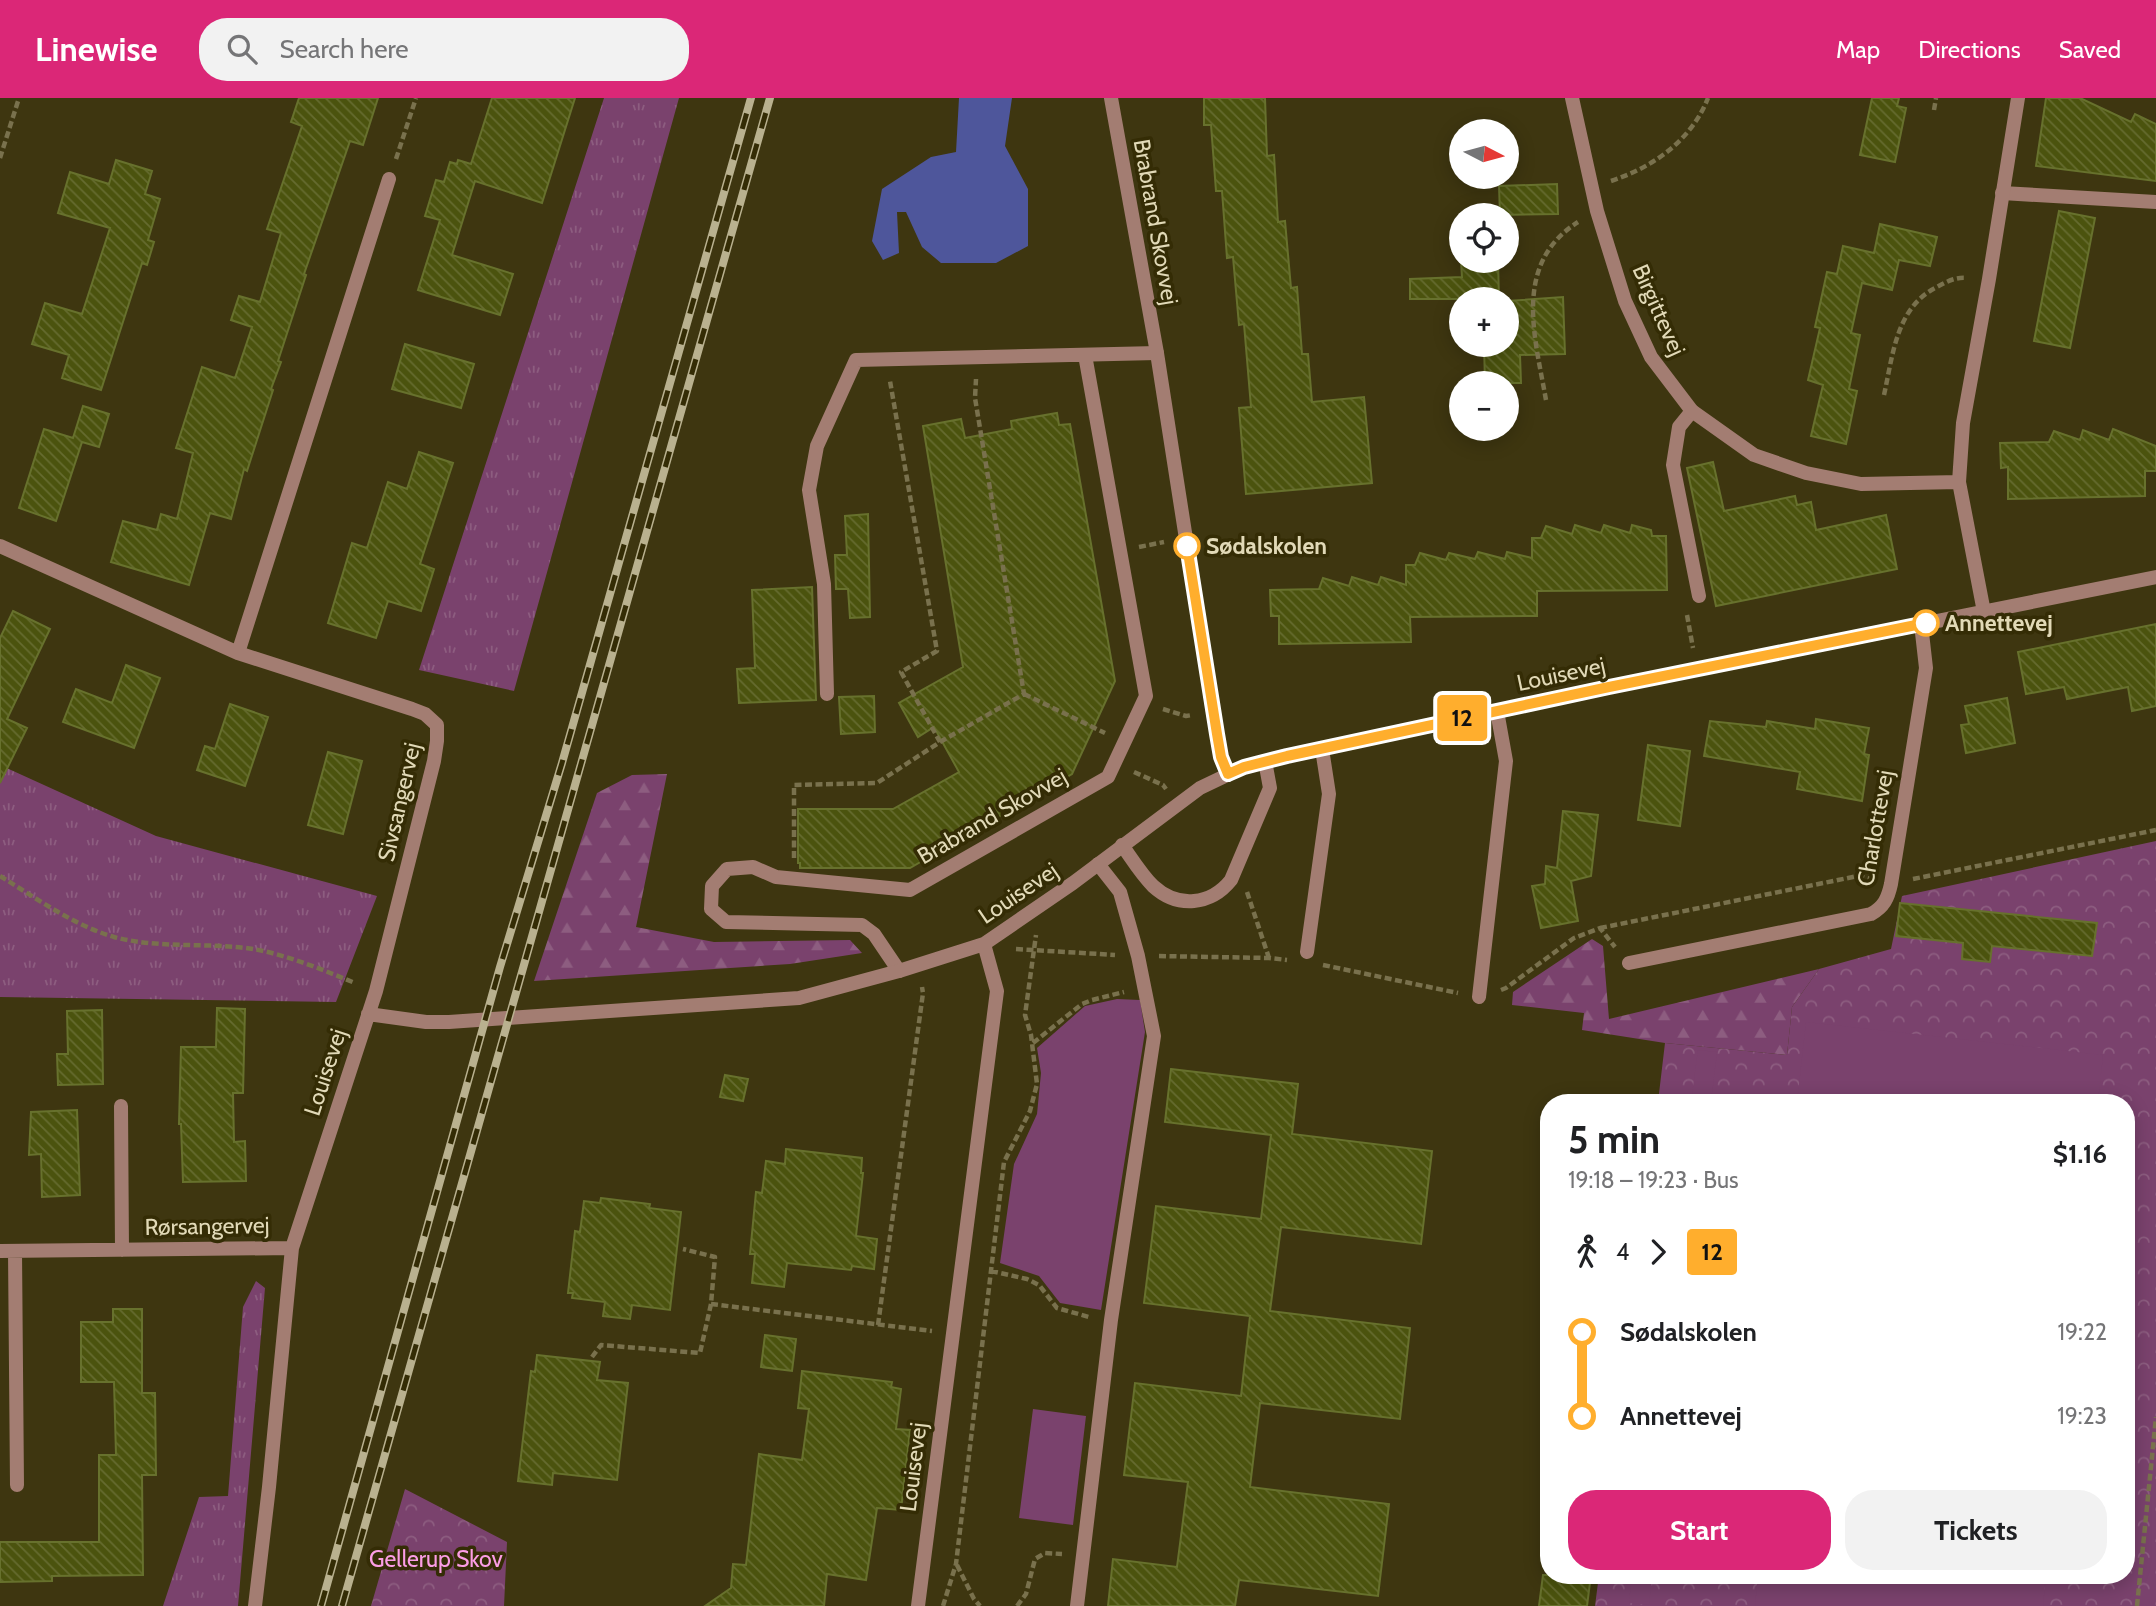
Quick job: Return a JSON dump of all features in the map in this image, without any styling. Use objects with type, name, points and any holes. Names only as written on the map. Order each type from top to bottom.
[{"type":"street","name":"Brabrand Skovvej","points":[[1111,98],[1157,353],[1213,712],[1221,757],[1228,774]]},
{"type":"street","name":"Birgittevej","points":[[1572,98],[1597,211],[1625,301],[1651,357],[1692,411],[1754,455],[1806,473],[1861,484],[1959,482]]},
{"type":"street","points":[[1984,612],[1959,482],[1963,423],[2018,98]]},
{"type":"street","points":[[238,653],[389,179]]},
{"type":"street","points":[[2003,193],[2156,202]]},
{"type":"street","points":[[827,694],[824,584],[809,490],[817,446],[856,360],[1157,353]]},
{"type":"street","name":"Brabrand Skovvej","points":[[899,971],[874,934],[862,925],[726,922],[711,909],[712,886],[727,869],[753,867],[776,877],[910,890],[1108,777],[1146,696],[1085,355]]},
{"type":"street","points":[[1692,411],[1679,427],[1673,465],[1699,596]]},
{"type":"street","name":"Sivsangervej","points":[[0,546],[238,653],[412,709],[425,714],[437,725],[438,741],[434,761],[368,1014]]},
{"type":"street","name":"Louisevej","points":[[255,1606],[270,1487],[292,1248],[368,1014],[426,1022],[449,1022],[799,998],[917,966],[984,944],[1200,788],[1228,774],[1265,761],[1696,669],[2156,577]]},
{"type":"street","name":"Charlottevej","points":[[1629,964],[1871,914],[1881,908],[1891,884],[1926,668],[1921,624]]},
{"type":"street","points":[[1479,997],[1506,761],[1497,711]]},
{"type":"street","points":[[1307,952],[1329,794],[1322,749]]},
{"type":"street","points":[[1122,845],[1152,885],[1161,892],[1188,902],[1201,901],[1223,890],[1231,880],[1270,788],[1265,761]]},
{"type":"street","points":[[1077,1606],[1111,1320],[1154,1036],[1138,956],[1121,892],[1098,864]]},
{"type":"street","name":"Louisevej","points":[[918,1606],[997,991],[984,944]]},
{"type":"street","name":"Rørsangervej","points":[[121,1106],[122,1250]]},
{"type":"street","name":"Rørsangervej","points":[[17,1485],[7,1251],[292,1248]]},
{"type":"path","points":[[0,158],[19,98]]},
{"type":"path","points":[[389,179],[416,98]]},
{"type":"path","points":[[1591,188],[1638,172],[1680,142],[1708,98]]},
{"type":"path","points":[[1934,110],[1936,98]]},
{"type":"path","points":[[1546,400],[1532,317],[1534,285],[1540,266],[1552,245],[1569,229],[1597,211]]},
{"type":"path","points":[[1884,395],[1901,323],[1924,293],[1956,277],[1989,279]]},
{"type":"path","points":[[976,357],[975,398],[1024,694]]},
{"type":"path","points":[[886,359],[937,651],[901,673],[940,742]]},
{"type":"path","points":[[1138,548],[1155,543]]},
{"type":"path","points":[[1696,669],[1686,610],[1699,596]]},
{"type":"path","points":[[1024,694],[1124,742]]},
{"type":"path","points":[[794,879],[794,785],[877,783],[940,742],[1024,694]]},
{"type":"path","points":[[1162,709],[1178,714]]},
{"type":"path","points":[[1135,772],[1154,780]]},
{"type":"path","points":[[1318,964],[1479,997],[1506,988],[1574,938],[1600,928],[1858,876],[1891,884],[2156,830]]},
{"type":"path","points":[[1237,866],[1269,958]]},
{"type":"path","points":[[0,876],[92,930],[116,938],[144,943],[254,950],[316,967],[376,991]]},
{"type":"path","points":[[943,1606],[956,1564],[1004,1162],[1030,1111],[1037,1084],[1025,1015],[1037,931],[1028,914]]},
{"type":"path","points":[[1600,928],[1629,964]]},
{"type":"path","points":[[984,944],[1034,951],[1294,961]]},
{"type":"path","points":[[878,1325],[923,993],[917,966]]},
{"type":"path","points":[[1032,1044],[1082,1004],[1145,989]]},
{"type":"path","points":[[592,1357],[601,1345],[700,1353],[710,1304],[715,1257],[683,1249]]},
{"type":"path","points":[[992,1271],[1013,1274],[1039,1285],[1057,1308],[1086,1317],[1111,1320]]},
{"type":"path","points":[[710,1304],[953,1334]]},
{"type":"path","points":[[2137,1606],[2156,1417]]},
{"type":"path","points":[[1017,1606],[1026,1594],[1035,1559],[1045,1552],[1082,1552]]},
{"type":"path","points":[[956,1564],[979,1606]]},
{"type":"green space","points":[[604,98],[679,98],[514,691],[419,670]]},
{"type":"green space","points":[[0,765],[156,836],[377,896],[336,1002],[0,997]]},
{"type":"green space","points":[[667,774],[636,927],[714,942],[850,940],[862,953],[790,964],[534,981],[597,793],[632,775]]},
{"type":"green space","points":[[2156,841],[2156,1606],[1595,1606],[1598,1584],[2135,1584],[2135,1094],[1659,1094],[1665,1043],[1787,1055],[1792,1007],[1819,969],[1891,949],[1902,896]]},
{"type":"green space","points":[[1592,939],[1603,946],[1609,1019],[1819,969],[1792,1007],[1787,1055],[1665,1043],[1582,1030],[1584,1013],[1512,1005],[1513,992]]},
{"type":"green space","points":[[1117,999],[1140,1000],[1145,1032],[1101,1310],[1060,1303],[1039,1276],[1000,1263],[1014,1164],[1037,1114],[1041,1073],[1037,1048],[1085,1006]]},
{"type":"green space","points":[[1806,1022],[2103,1055],[2099,1094],[1798,1094]]},
{"type":"green space","points":[[1698,1050],[1717,1052],[1712,1094],[1692,1094]]},
{"type":"green space","points":[[256,1281],[265,1288],[238,1606],[163,1606],[199,1497],[228,1496],[243,1307]]},
{"type":"green space","points":[[1033,1409],[1086,1416],[1073,1525],[1019,1518]]},
{"type":"green space","name":"Gellerup Skov","points":[[405,1489],[507,1542],[504,1606],[371,1606]]},
{"type":"green space","points":[[1631,1584],[1651,1584],[1649,1605],[1629,1603]]},
{"type":"green space","points":[[1757,1584],[2045,1584],[2043,1606],[1755,1606]]},
{"type":"water","points":[[959,98],[1012,98],[1005,146],[1028,189],[1028,246],[996,263],[941,263],[922,247],[906,212],[897,212],[899,253],[883,260],[872,241],[882,189],[931,157],[956,152]]},
{"type":"building","points":[[299,98],[378,98],[363,145],[350,141],[304,274],[306,275],[278,361],[281,362],[271,389],[273,390],[247,471],[244,469],[231,519],[210,513],[189,585],[111,562],[123,521],[157,530],[161,514],[177,519],[193,453],[176,448],[202,367],[235,378],[252,327],[231,320],[239,296],[260,302],[281,233],[267,229],[302,126],[291,122]]},
{"type":"building","points":[[492,98],[575,98],[542,203],[475,181],[452,255],[513,274],[500,315],[418,290],[440,220],[425,216],[436,180],[444,182],[450,162],[457,164],[458,160],[471,164]]},
{"type":"building","points":[[1204,98],[1265,98],[1267,156],[1274,155],[1278,222],[1285,221],[1291,288],[1297,287],[1302,354],[1308,354],[1312,402],[1364,397],[1372,483],[1246,494],[1239,408],[1251,407],[1244,324],[1239,325],[1233,257],[1227,258],[1222,191],[1216,191],[1211,125],[1204,125]]},
{"type":"building","points":[[1872,98],[1899,98],[1897,106],[1906,108],[1895,162],[1860,155]]},
{"type":"building","points":[[2046,98],[2080,98],[2131,122],[2135,114],[2156,124],[2156,181],[2036,166]]},
{"type":"building","points":[[116,160],[152,171],[145,194],[160,199],[148,240],[154,242],[147,265],[142,263],[101,390],[62,378],[69,355],[32,344],[45,303],[82,314],[110,228],[58,213],[70,172],[109,184]]},
{"type":"building","points":[[1557,184],[1558,214],[1519,215],[1519,203],[1500,203],[1499,189],[1519,189],[1519,185]]},
{"type":"building","points":[[2059,211],[2095,218],[2070,348],[2034,341]]},
{"type":"building","points":[[1880,224],[1937,237],[1930,266],[1899,260],[1892,290],[1862,283],[1851,333],[1860,335],[1849,389],[1857,391],[1846,444],[1811,436],[1823,385],[1808,380],[1820,328],[1815,327],[1827,272],[1837,274],[1843,246],[1874,253]]},
{"type":"building","points":[[1462,273],[1498,273],[1499,287],[1449,287],[1449,299],[1410,299],[1410,279],[1462,277]]},
{"type":"building","points":[[1563,297],[1565,354],[1520,355],[1521,383],[1519,371],[1485,371],[1484,357],[1519,357],[1519,300]]},
{"type":"building","points":[[405,344],[474,364],[461,408],[392,389]]},
{"type":"building","points":[[83,406],[109,414],[99,447],[82,442],[56,521],[19,508],[44,429],[73,438]]},
{"type":"building","points":[[1057,413],[1059,425],[1070,424],[1115,681],[1072,774],[910,868],[800,868],[798,809],[893,809],[959,772],[934,727],[918,737],[899,703],[963,667],[923,426],[961,419],[965,438],[1012,429],[1011,421]]},
{"type":"building","points":[[2113,429],[2156,446],[2156,471],[2145,471],[2145,496],[2008,499],[2008,467],[2001,468],[2000,443],[2049,442],[2054,431],[2080,440],[2083,430],[2109,440]]},
{"type":"building","points":[[419,452],[453,463],[420,564],[434,569],[421,611],[388,601],[376,638],[328,623],[352,543],[367,548],[388,482],[407,489]]},
{"type":"building","points":[[1713,462],[1724,511],[1795,496],[1797,505],[1811,502],[1816,530],[1886,515],[1897,569],[1716,606],[1687,468]]},
{"type":"building","points":[[868,514],[870,617],[850,618],[848,589],[836,589],[835,555],[847,555],[845,516]]},
{"type":"building","points":[[1575,525],[1601,533],[1604,525],[1630,533],[1632,525],[1651,530],[1652,536],[1666,536],[1667,590],[1537,591],[1537,616],[1410,617],[1411,642],[1279,644],[1279,616],[1271,616],[1270,590],[1319,589],[1323,578],[1349,586],[1352,577],[1378,585],[1381,577],[1406,585],[1406,565],[1415,565],[1420,553],[1446,560],[1449,553],[1475,559],[1478,552],[1505,559],[1507,552],[1532,558],[1532,538],[1541,538],[1546,526],[1572,534]]},
{"type":"building","points":[[812,587],[816,700],[739,703],[737,669],[755,668],[752,590]]},
{"type":"building","points":[[13,611],[50,629],[7,719],[27,728],[0,783],[0,638]]},
{"type":"building","points":[[2156,624],[2156,706],[2132,711],[2128,687],[2067,699],[2064,687],[2026,694],[2018,652]]},
{"type":"building","points":[[126,665],[160,678],[134,748],[63,722],[76,689],[112,703]]},
{"type":"building","points":[[874,696],[875,732],[841,734],[839,697]]},
{"type":"building","points":[[2007,698],[2015,743],[1966,753],[1961,725],[1969,724],[1965,706]]},
{"type":"building","points":[[230,704],[268,717],[245,786],[197,770],[205,746],[215,749]]},
{"type":"building","points":[[1816,719],[1869,728],[1864,754],[1869,755],[1862,801],[1797,789],[1800,772],[1704,756],[1710,721],[1766,727],[1767,721],[1815,729]]},
{"type":"building","points":[[1648,745],[1690,751],[1680,826],[1638,820]]},
{"type":"building","points":[[328,752],[362,761],[343,834],[308,825]]},
{"type":"building","points":[[1563,811],[1598,815],[1591,876],[1571,881],[1578,921],[1541,928],[1532,886],[1545,884],[1546,866],[1557,868]]},
{"type":"building","points":[[1900,903],[2097,923],[2092,956],[1992,946],[1990,962],[1962,959],[1963,943],[1896,936]]},
{"type":"building","points":[[217,1008],[245,1009],[243,1093],[233,1093],[234,1142],[245,1141],[246,1181],[183,1182],[179,1124],[181,1047],[216,1047]]},
{"type":"building","points":[[102,1010],[103,1084],[58,1085],[57,1054],[68,1054],[67,1011]]},
{"type":"building","points":[[1171,1069],[1298,1084],[1292,1134],[1432,1151],[1421,1244],[1281,1227],[1270,1311],[1410,1328],[1400,1419],[1260,1403],[1250,1487],[1389,1504],[1378,1596],[1239,1580],[1235,1606],[1108,1606],[1113,1559],[1177,1567],[1188,1482],[1124,1475],[1135,1383],[1241,1396],[1250,1316],[1144,1303],[1156,1206],[1261,1219],[1271,1135],[1165,1122]]},
{"type":"building","points":[[725,1075],[748,1079],[743,1101],[720,1097]]},
{"type":"building","points":[[77,1110],[80,1195],[42,1197],[41,1154],[29,1155],[31,1112]]},
{"type":"building","points":[[786,1149],[862,1158],[863,1173],[856,1236],[877,1239],[874,1269],[852,1266],[851,1270],[787,1263],[784,1287],[752,1283],[755,1254],[750,1254],[756,1192],[762,1193],[766,1161],[785,1164]]},
{"type":"building","points":[[601,1198],[650,1204],[649,1208],[681,1212],[670,1310],[632,1305],[630,1319],[603,1316],[605,1302],[572,1298],[573,1293],[568,1293],[575,1231],[580,1232],[584,1201],[600,1203]]},
{"type":"building","points":[[113,1309],[142,1309],[142,1393],[155,1393],[156,1475],[142,1475],[143,1575],[52,1576],[52,1581],[0,1582],[0,1542],[99,1542],[99,1455],[116,1455],[114,1382],[81,1382],[81,1322],[113,1322]]},
{"type":"building","points":[[765,1335],[796,1339],[792,1371],[761,1367]]},
{"type":"building","points":[[537,1355],[600,1362],[597,1380],[628,1383],[617,1480],[553,1473],[552,1485],[518,1481],[531,1371],[535,1372]]},
{"type":"building","points":[[802,1371],[892,1382],[891,1387],[901,1389],[896,1429],[910,1430],[901,1510],[877,1508],[866,1580],[827,1574],[824,1606],[705,1606],[731,1588],[733,1564],[746,1565],[759,1454],[802,1460],[809,1409],[798,1408]]},
{"type":"building","points":[[1542,1584],[1590,1584],[1587,1606],[1539,1606]]},
{"type":"railway","points":[[321,1606],[500,967],[562,763],[751,98]]},
{"type":"railway","points":[[342,1606],[770,98]]},
{"type":"bus line","name":"12","points":[[1187,546],[1221,757],[1228,774],[1287,756],[1926,623]]},
{"type":"place","name":"Sødalskolen","points":[[1187,546]]},
{"type":"place","name":"Annettevej","points":[[1926,623]]}]
